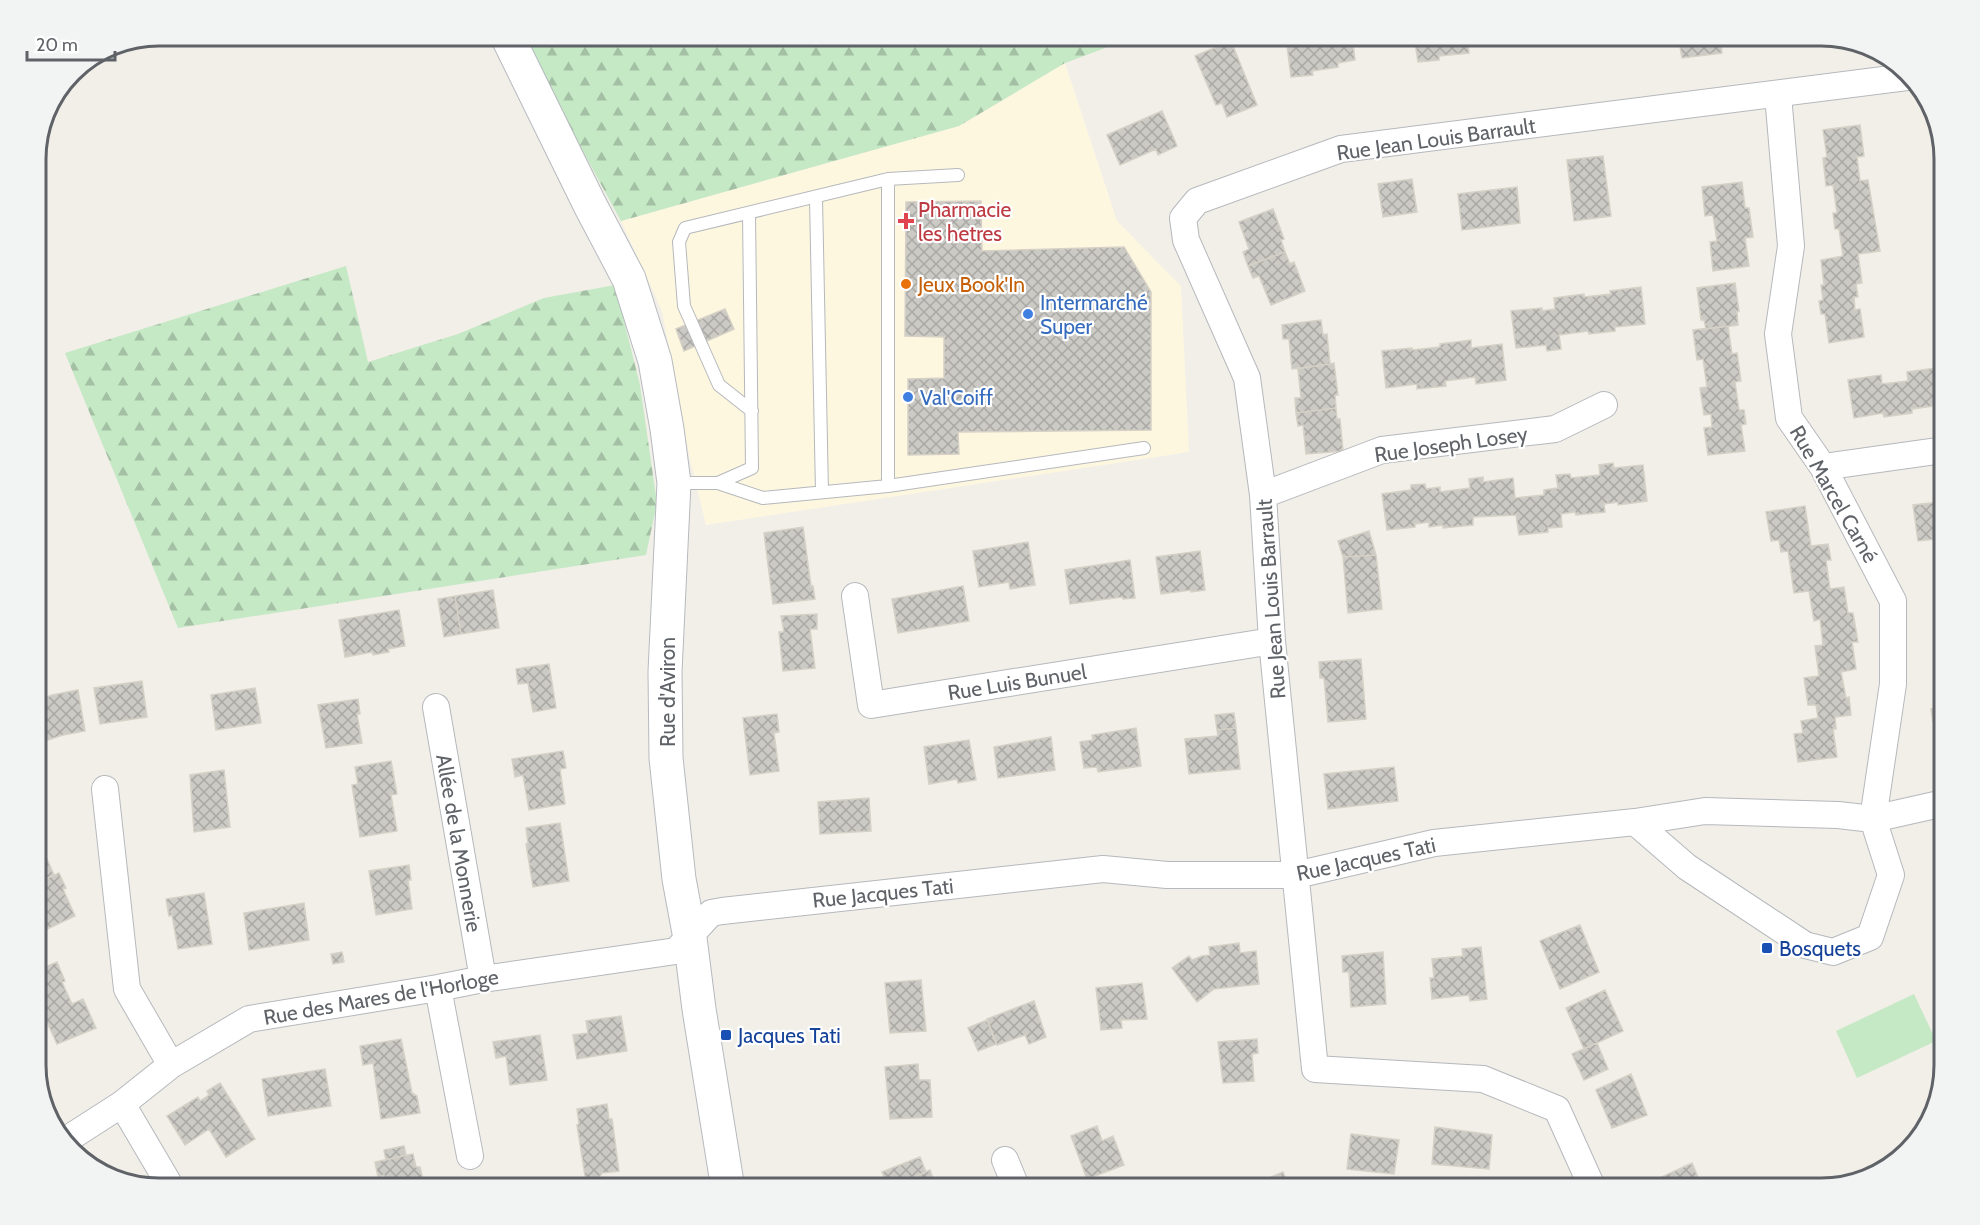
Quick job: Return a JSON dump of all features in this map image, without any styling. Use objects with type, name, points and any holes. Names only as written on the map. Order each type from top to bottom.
[{"type":"street","name":"Rue d'Aviron","points":[[512,46],[629,279],[655,361],[674,483],[664,672],[666,758],[679,879],[726,1178]]},
{"type":"street","name":"Rue Jean Louis Barrault","points":[[1588,1178],[1557,1109],[1483,1079],[1315,1069],[1272,641],[1263,495],[1246,378],[1186,240],[1183,218],[1197,201],[1341,149],[1898,78]]},
{"type":"street","name":"Rue Marcel Carné","points":[[1778,94],[1791,246],[1778,334],[1790,418],[1823,467],[1893,601],[1893,684],[1873,819]]},
{"type":"street","name":"Rue Joseph Losey","points":[[1263,495],[1382,450],[1555,429],[1604,405]]},
{"type":"street","points":[[1823,467],[1933,451]]},
{"type":"street","name":"Rue Luis Bunuel","points":[[855,596],[871,705],[1272,641]]},
{"type":"street","name":"Allée de la Monnerie","points":[[436,707],[483,979]]},
{"type":"street","points":[[105,789],[127,989],[171,1065]]},
{"type":"street","name":"Rue Jacques Tati","points":[[690,938],[711,913],[722,911],[1103,869],[1167,875],[1296,875],[1434,843],[1635,822],[1705,811],[1838,815],[1873,819],[1934,805]]},
{"type":"street","points":[[1635,822],[1687,867],[1760,916],[1805,945],[1833,952],[1870,937],[1891,875],[1873,819]]},
{"type":"street","name":"Rue des Mares de l'Horloge","points":[[72,1136],[122,1104],[171,1065],[249,1019],[483,979],[676,951],[690,938]]},
{"type":"street","points":[[438,988],[470,1156]]},
{"type":"street","points":[[122,1104],[166,1178]]},
{"type":"street","points":[[1005,1160],[1012,1178]]},
{"type":"lane","points":[[752,411],[719,385],[684,306],[679,242],[685,228],[888,179],[958,175]]},
{"type":"lane","points":[[888,179],[888,486]]},
{"type":"lane","points":[[816,198],[822,492]]},
{"type":"lane","points":[[718,483],[752,468],[749,213]]},
{"type":"lane","points":[[674,483],[718,483],[763,498],[888,486],[1144,448]]},
{"type":"shaded area","points":[[1065,63],[1117,221],[1181,286],[1189,452],[706,525],[690,460],[662,311],[621,221],[959,126]]},
{"type":"green space","points":[[525,46],[1110,46],[1065,63],[959,126],[621,221]]},
{"type":"green space","points":[[346,266],[368,362],[458,334],[544,298],[615,285],[640,385],[657,503],[646,555],[178,628],[65,353]]},
{"type":"green space","points":[[1914,994],[1934,1037],[1934,1042],[1857,1078],[1836,1031]]},
{"type":"building","points":[[1219,46],[1233,46],[1257,105],[1227,117],[1222,103],[1216,105],[1195,56]]},
{"type":"building","points":[[1287,46],[1353,46],[1355,60],[1338,63],[1338,67],[1312,71],[1313,75],[1291,77]]},
{"type":"building","points":[[1416,46],[1468,46],[1469,53],[1439,56],[1439,60],[1418,62]]},
{"type":"building","points":[[1680,46],[1721,46],[1722,53],[1682,58]]},
{"type":"building","points":[[1162,111],[1177,146],[1158,155],[1156,149],[1120,165],[1107,135]]},
{"type":"building","points":[[1860,125],[1864,156],[1857,157],[1860,181],[1868,180],[1880,251],[1858,254],[1862,283],[1856,284],[1858,297],[1854,297],[1855,310],[1860,309],[1864,337],[1829,343],[1825,314],[1821,314],[1819,301],[1823,300],[1821,285],[1824,285],[1821,260],[1843,256],[1839,229],[1835,229],[1833,213],[1837,213],[1833,185],[1826,186],[1823,158],[1827,157],[1823,130]]},
{"type":"building","points":[[1603,156],[1611,216],[1574,221],[1567,160]]},
{"type":"building","points":[[1412,179],[1417,212],[1383,217],[1378,184]]},
{"type":"building","points":[[1742,182],[1745,208],[1749,208],[1753,237],[1745,238],[1749,266],[1713,271],[1710,242],[1717,241],[1713,215],[1705,216],[1702,187]]},
{"type":"building","points":[[1517,187],[1520,223],[1462,230],[1458,194]]},
{"type":"building","name":"Intermarché Super","points":[[981,201],[982,251],[1124,247],[1151,292],[1151,430],[958,432],[959,454],[908,455],[908,379],[944,378],[944,337],[905,336],[906,202]]},
{"type":"building","points":[[1273,209],[1284,239],[1281,240],[1285,252],[1248,266],[1243,252],[1249,249],[1239,222]]},
{"type":"building","points":[[1285,252],[1290,264],[1294,262],[1305,291],[1271,305],[1259,276],[1253,278],[1248,266]]},
{"type":"building","points":[[1735,283],[1739,311],[1737,312],[1738,325],[1706,329],[1704,320],[1701,320],[1697,288]]},
{"type":"building","points":[[1641,287],[1645,324],[1615,327],[1615,331],[1589,334],[1588,331],[1559,335],[1561,349],[1547,351],[1546,345],[1516,348],[1511,311],[1555,309],[1554,298],[1584,294],[1584,297],[1611,294],[1610,291]]},
{"type":"building","points":[[725,309],[734,329],[684,351],[676,329]]},
{"type":"building","points":[[1321,320],[1323,335],[1327,334],[1330,364],[1292,369],[1289,339],[1283,339],[1282,325]]},
{"type":"building","points":[[1728,326],[1732,354],[1737,353],[1741,381],[1735,382],[1739,410],[1744,410],[1746,424],[1741,425],[1745,451],[1708,455],[1704,428],[1712,427],[1711,414],[1704,415],[1700,388],[1707,387],[1703,359],[1697,360],[1693,330]]},
{"type":"building","points":[[1471,340],[1471,348],[1502,344],[1506,380],[1476,384],[1475,377],[1445,381],[1446,386],[1417,389],[1417,384],[1386,388],[1382,351],[1440,347],[1440,344]]},
{"type":"building","points":[[1334,363],[1338,395],[1335,395],[1336,408],[1296,413],[1295,398],[1301,398],[1298,369]]},
{"type":"building","points":[[1933,368],[1933,406],[1912,409],[1912,413],[1884,417],[1883,413],[1854,418],[1848,380],[1881,375],[1882,384],[1908,381],[1907,372]]},
{"type":"building","points":[[1336,408],[1337,419],[1340,419],[1343,451],[1306,454],[1303,425],[1298,426],[1296,413]]},
{"type":"building","points":[[1613,463],[1614,468],[1643,465],[1647,501],[1618,505],[1618,502],[1604,504],[1605,512],[1561,514],[1562,527],[1548,528],[1548,532],[1519,535],[1516,515],[1473,517],[1473,525],[1443,528],[1443,525],[1429,527],[1429,522],[1415,524],[1415,527],[1387,530],[1382,494],[1411,490],[1411,485],[1425,484],[1426,489],[1440,487],[1440,492],[1470,488],[1469,479],[1483,477],[1483,482],[1513,478],[1515,498],[1544,495],[1544,490],[1558,488],[1556,475],[1570,474],[1571,478],[1600,475],[1599,465]]},
{"type":"building","points":[[1933,503],[1933,539],[1918,541],[1913,505]]},
{"type":"building","points":[[1805,506],[1811,546],[1828,544],[1831,560],[1826,560],[1830,589],[1844,587],[1848,613],[1853,613],[1858,642],[1852,642],[1856,669],[1841,672],[1846,698],[1849,697],[1851,715],[1835,717],[1836,729],[1833,729],[1837,757],[1798,762],[1794,734],[1803,733],[1801,721],[1818,718],[1816,705],[1808,705],[1804,678],[1819,676],[1815,646],[1823,645],[1820,619],[1814,621],[1809,591],[1794,593],[1788,551],[1781,552],[1779,540],[1771,541],[1766,512]]},
{"type":"building","points":[[803,527],[811,586],[813,586],[815,599],[773,604],[764,533]]},
{"type":"building","points":[[1369,531],[1376,555],[1343,557],[1338,541]]},
{"type":"building","points":[[1028,542],[1035,585],[1010,589],[1009,582],[979,587],[973,551]]},
{"type":"building","points":[[1200,551],[1205,590],[1161,594],[1156,557]]},
{"type":"building","points":[[1376,555],[1382,609],[1348,613],[1343,557]]},
{"type":"building","points":[[1130,560],[1135,598],[1123,599],[1122,597],[1070,604],[1065,570]]},
{"type":"building","points":[[963,586],[969,621],[898,633],[892,599]]},
{"type":"building","points":[[493,590],[499,628],[461,634],[455,596]]},
{"type":"building","points":[[455,596],[461,634],[444,637],[438,599]]},
{"type":"building","points":[[399,610],[405,646],[373,655],[372,652],[345,657],[339,620]]},
{"type":"building","points":[[817,614],[817,629],[810,629],[815,668],[783,671],[779,632],[784,632],[781,616]]},
{"type":"building","points":[[1361,659],[1366,719],[1328,722],[1324,678],[1320,678],[1319,662]]},
{"type":"building","points":[[549,664],[556,708],[533,712],[528,683],[518,684],[516,669]]},
{"type":"building","points":[[142,681],[147,717],[100,724],[94,688]]},
{"type":"building","points":[[255,688],[261,723],[216,730],[211,695]]},
{"type":"building","points":[[78,690],[85,731],[47,740],[47,697]]},
{"type":"building","points":[[358,699],[360,714],[357,714],[362,743],[326,748],[318,705]]},
{"type":"building","points":[[1234,713],[1236,728],[1217,730],[1215,715]]},
{"type":"building","points":[[777,714],[779,732],[774,733],[779,771],[750,775],[743,718]]},
{"type":"building","points":[[1136,728],[1141,766],[1098,772],[1097,767],[1084,768],[1080,742],[1093,740],[1092,735]]},
{"type":"building","points":[[1236,728],[1240,769],[1189,774],[1185,739],[1218,736],[1217,730]]},
{"type":"building","points":[[1051,737],[1055,770],[998,778],[994,747]]},
{"type":"building","points":[[969,740],[976,780],[958,783],[957,779],[929,784],[924,747]]},
{"type":"building","points":[[563,751],[566,768],[560,769],[565,804],[529,810],[523,775],[515,777],[512,759]]},
{"type":"building","points":[[391,761],[397,794],[391,795],[397,831],[360,837],[352,785],[358,784],[355,767]]},
{"type":"building","points":[[1394,767],[1398,801],[1328,809],[1324,774]]},
{"type":"building","points":[[224,770],[230,827],[194,832],[190,775]]},
{"type":"building","points":[[869,798],[871,831],[820,834],[818,802]]},
{"type":"building","points":[[560,823],[569,881],[533,887],[526,844],[528,843],[526,828]]},
{"type":"building","points":[[47,859],[54,875],[47,878]]},
{"type":"building","points":[[409,865],[411,880],[408,880],[412,909],[376,915],[369,871]]},
{"type":"building","points":[[59,873],[66,888],[63,889],[75,916],[47,929],[47,878]]},
{"type":"building","points":[[204,893],[212,944],[178,949],[172,915],[169,916],[166,899]]},
{"type":"building","points":[[304,903],[309,940],[249,950],[244,913]]},
{"type":"building","points":[[1580,925],[1599,972],[1560,989],[1540,941]]},
{"type":"building","points":[[1239,943],[1240,953],[1256,951],[1259,984],[1214,989],[1197,1002],[1172,968],[1189,956],[1192,960],[1210,955],[1209,947]]},
{"type":"building","points":[[1481,947],[1487,999],[1470,1001],[1469,995],[1432,999],[1430,978],[1434,978],[1432,959],[1463,956],[1462,949]]},
{"type":"building","points":[[342,952],[344,962],[333,964],[331,954]]},
{"type":"building","points":[[1383,952],[1386,1004],[1351,1007],[1349,972],[1343,972],[1342,956]]},
{"type":"building","points":[[57,962],[65,981],[62,982],[72,1004],[83,999],[96,1028],[57,1044],[47,1022],[47,966]]},
{"type":"building","points":[[921,980],[926,1031],[890,1033],[885,983]]},
{"type":"building","points":[[1142,983],[1147,1019],[1121,1020],[1122,1028],[1101,1030],[1096,988]]},
{"type":"building","points":[[1605,990],[1623,1031],[1584,1049],[1566,1008]]},
{"type":"building","points":[[1034,1001],[1046,1037],[1029,1044],[1025,1035],[997,1045],[987,1019]]},
{"type":"building","points":[[621,1016],[627,1051],[577,1059],[573,1035],[588,1033],[586,1021]]},
{"type":"building","points":[[987,1020],[996,1044],[978,1051],[968,1028]]},
{"type":"building","points":[[540,1035],[547,1080],[510,1085],[506,1056],[496,1058],[493,1042]]},
{"type":"building","points":[[401,1039],[412,1093],[417,1096],[420,1113],[381,1119],[373,1063],[363,1065],[360,1046]]},
{"type":"building","points":[[1257,1039],[1258,1053],[1252,1054],[1254,1081],[1223,1083],[1218,1042]]},
{"type":"building","points":[[1597,1043],[1608,1069],[1584,1080],[1572,1054]]},
{"type":"building","points":[[918,1064],[919,1080],[930,1080],[932,1117],[890,1119],[885,1067]]},
{"type":"building","points":[[325,1069],[331,1106],[268,1116],[262,1079]]},
{"type":"building","points":[[1631,1074],[1647,1115],[1612,1128],[1596,1090]]},
{"type":"building","points":[[220,1083],[255,1139],[226,1157],[209,1129],[185,1145],[167,1116],[198,1097],[200,1101],[209,1095],[207,1091]]},
{"type":"building","points":[[607,1104],[609,1119],[612,1119],[619,1171],[602,1173],[599,1178],[585,1176],[577,1125],[579,1124],[577,1109]]},
{"type":"building","points":[[1097,1126],[1102,1141],[1113,1136],[1124,1165],[1087,1178],[1071,1136]]},
{"type":"building","points":[[1435,1127],[1492,1135],[1489,1169],[1432,1164]]},
{"type":"building","points":[[1351,1134],[1399,1140],[1394,1174],[1347,1169]]},
{"type":"building","points":[[404,1146],[406,1155],[386,1160],[384,1150]]},
{"type":"building","points":[[413,1154],[416,1167],[420,1167],[422,1178],[385,1178],[384,1175],[378,1177],[375,1162]]},
{"type":"building","points":[[920,1157],[926,1172],[912,1178],[885,1178],[882,1172]]},
{"type":"building","points":[[1692,1163],[1698,1178],[1659,1178]]},
{"type":"building","points":[[930,1170],[933,1178],[912,1178]]},
{"type":"building","points":[[1283,1172],[1285,1178],[1269,1178]]},
{"type":"place","name":"Pharmacie les hetres","points":[[906,221]]},
{"type":"place","name":"Jeux Book'In","points":[[906,284]]},
{"type":"place","name":"Intermarché Super","points":[[1028,314]]},
{"type":"place","name":"Val'Coiff","points":[[908,397]]},
{"type":"place","name":"Bosquets","points":[[1767,948]]},
{"type":"place","name":"Jacques Tati","points":[[726,1035]]}]
